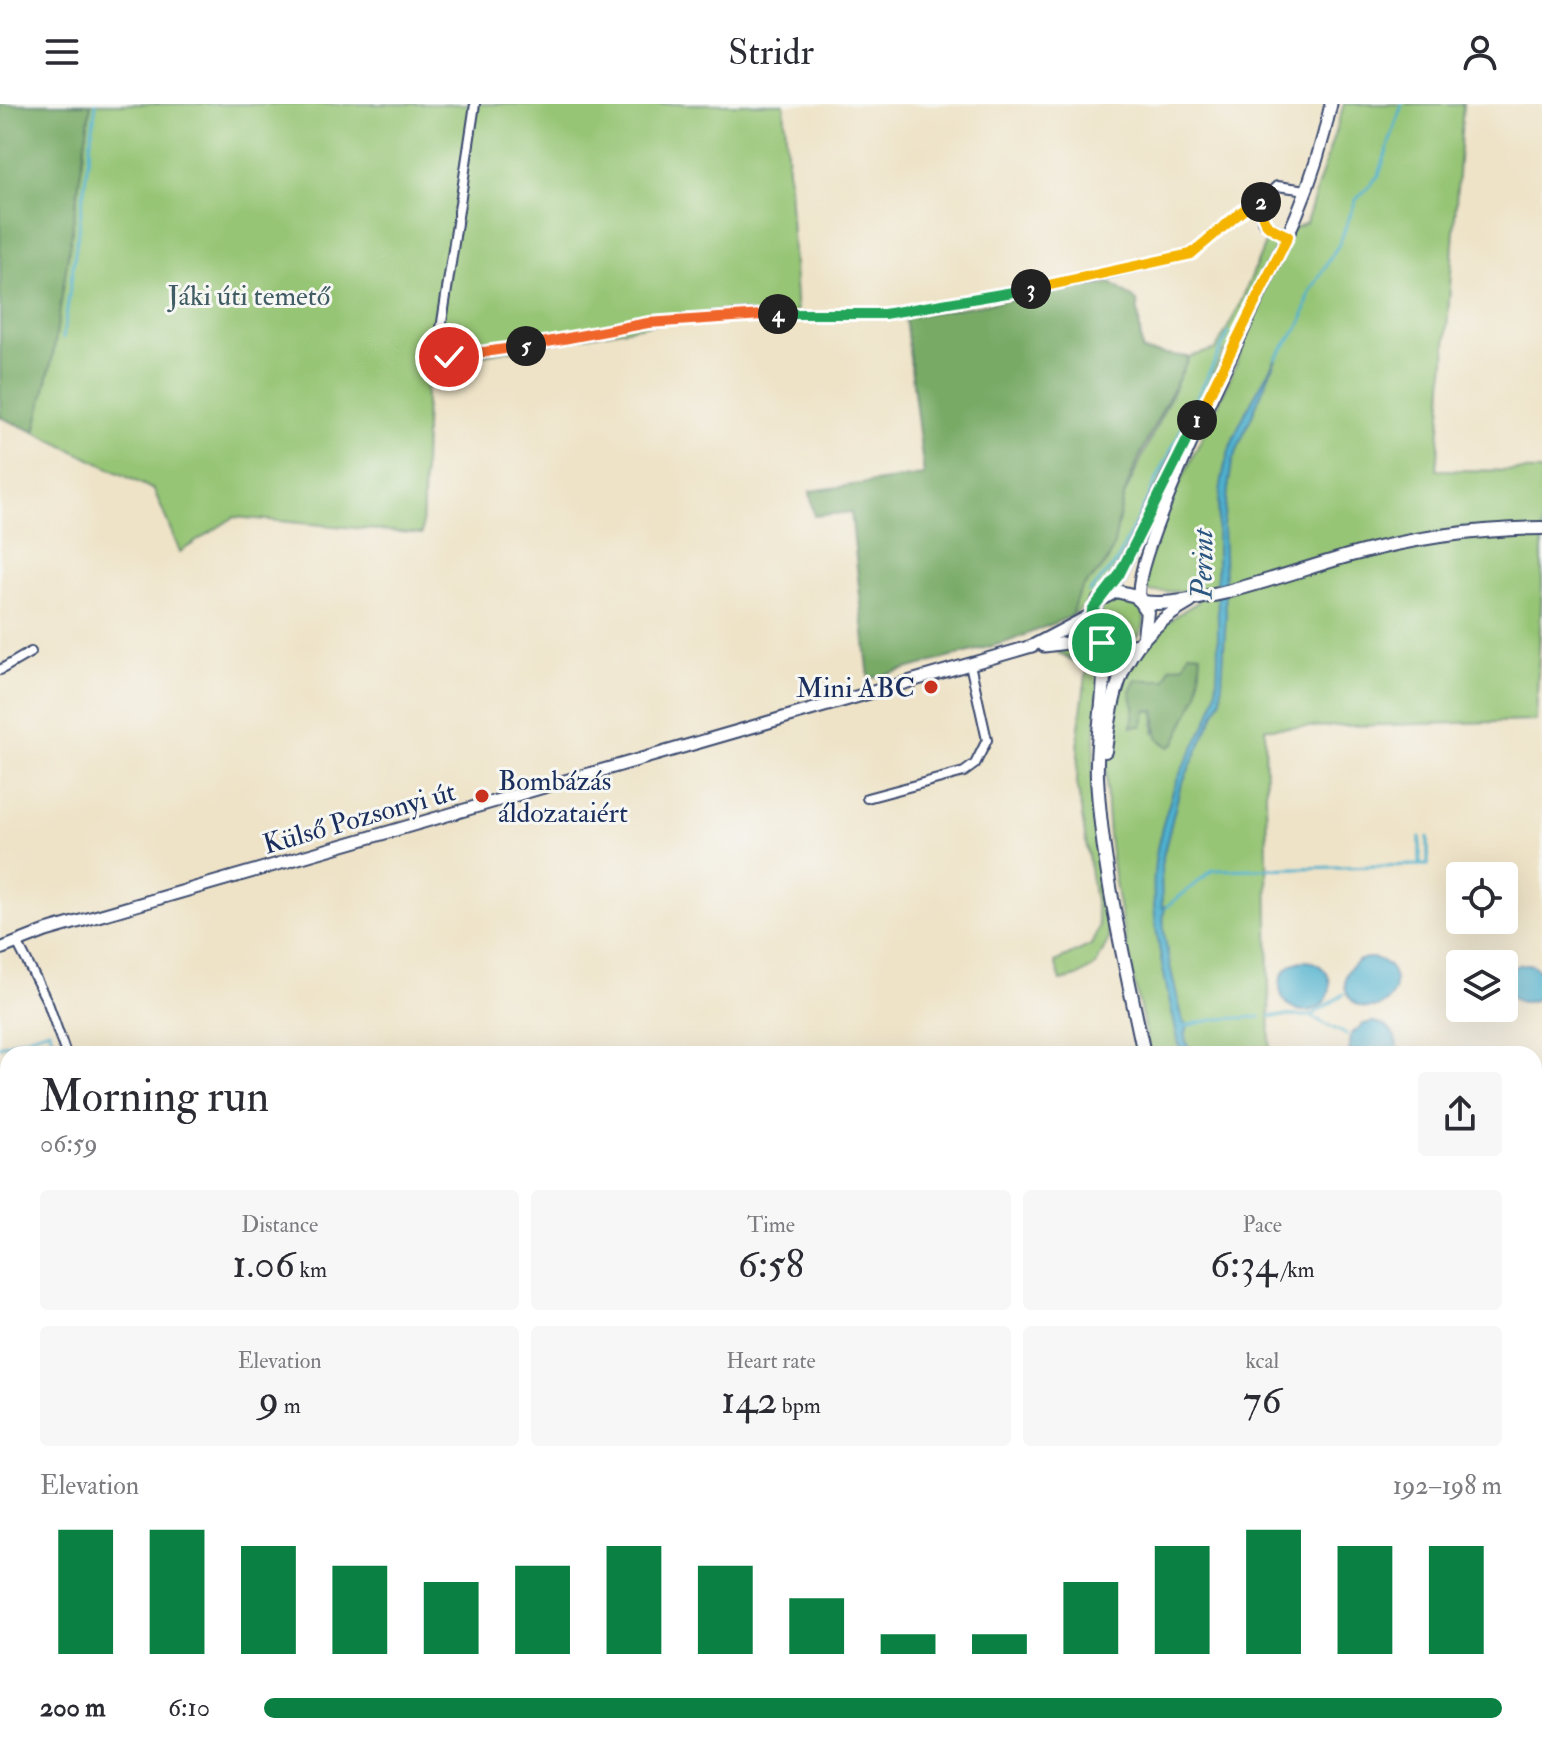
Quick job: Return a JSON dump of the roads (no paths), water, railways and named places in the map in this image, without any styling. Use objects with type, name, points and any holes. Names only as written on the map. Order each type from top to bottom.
[{"type":"main road","points":[[1103,822],[1104,759],[1110,715],[1120,674],[1149,617],[1137,588],[1144,558],[1181,465],[1307,190],[1331,104]]},
{"type":"main road","points":[[1009,653],[1043,642],[1091,615],[1119,575],[1223,373]]},
{"type":"main road","points":[[1106,594],[1126,592],[1141,601],[1162,604],[1198,598],[1425,539],[1542,528]]},
{"type":"main road","points":[[1009,653],[1100,641],[1118,649],[1138,641],[1198,598]]},
{"type":"main road","points":[[1091,615],[1091,625],[1100,641],[1104,672],[1097,768],[1103,822],[1115,912],[1142,1046]]},
{"type":"main road","name":"Külső Pozsonyi út","points":[[0,949],[1009,653]]},
{"type":"street","points":[[475,104],[441,329],[443,352],[456,359],[648,323],[753,314],[884,314],[1094,277],[1191,254],[1277,186],[1307,190]]},
{"type":"street","points":[[1261,201],[1262,221],[1267,227],[1288,236]]},
{"type":"street","points":[[0,670],[31,652]]},
{"type":"street","points":[[867,798],[964,772],[975,764],[987,740],[970,664]]},
{"type":"street","points":[[17,942],[48,1003],[63,1046]]},
{"type":"water","points":[[1277,356],[1232,462],[1223,524],[1226,615],[1221,700],[1180,788],[1161,865],[1162,907],[1166,906],[1166,945],[1183,1022],[1188,1025],[1185,1037],[1188,1046],[1179,1046],[1158,940],[1155,864],[1173,791],[1204,729],[1216,691],[1219,504],[1230,448]]},
{"type":"water","points":[[1370,958],[1388,965],[1395,983],[1388,1001],[1370,1008],[1352,1001],[1345,983],[1352,965]]},
{"type":"water","points":[[1305,961],[1323,968],[1330,986],[1323,1004],[1305,1011],[1287,1004],[1280,986],[1287,968]]},
{"type":"water","points":[[1518,965],[1532,965],[1543,976],[1543,990],[1532,1001],[1518,1001]]},
{"type":"water","points":[[1373,1022],[1384,1026],[1392,1032],[1396,1046],[1350,1046],[1351,1034],[1364,1024]]},
{"type":"waterway","points":[[63,338],[96,104]]},
{"type":"waterway","name":"Perint","points":[[1276,358],[1302,322],[1310,292],[1340,242],[1356,200],[1379,175],[1402,104]]},
{"type":"waterway","points":[[1089,592],[1116,563],[1229,332]]},
{"type":"waterway","points":[[1166,907],[1213,870],[1420,865],[1420,837]]},
{"type":"waterway","points":[[1420,865],[1428,865],[1428,837]]},
{"type":"waterway","points":[[1310,1016],[1344,994]]},
{"type":"waterway","points":[[1270,1016],[1310,1016],[1347,1035]]},
{"type":"waterway","points":[[1184,1026],[1217,1019],[1260,1017]]},
{"type":"waterway","points":[[0,1046],[49,1030],[55,1046]]},
{"type":"place","name":"Mini ABC","points":[[931,687]]},
{"type":"place","name":"Bombázás áldozataiért","points":[[482,796]]},
{"type":"park label","name":"Jáki úti temető","points":[[249,295]]}]
